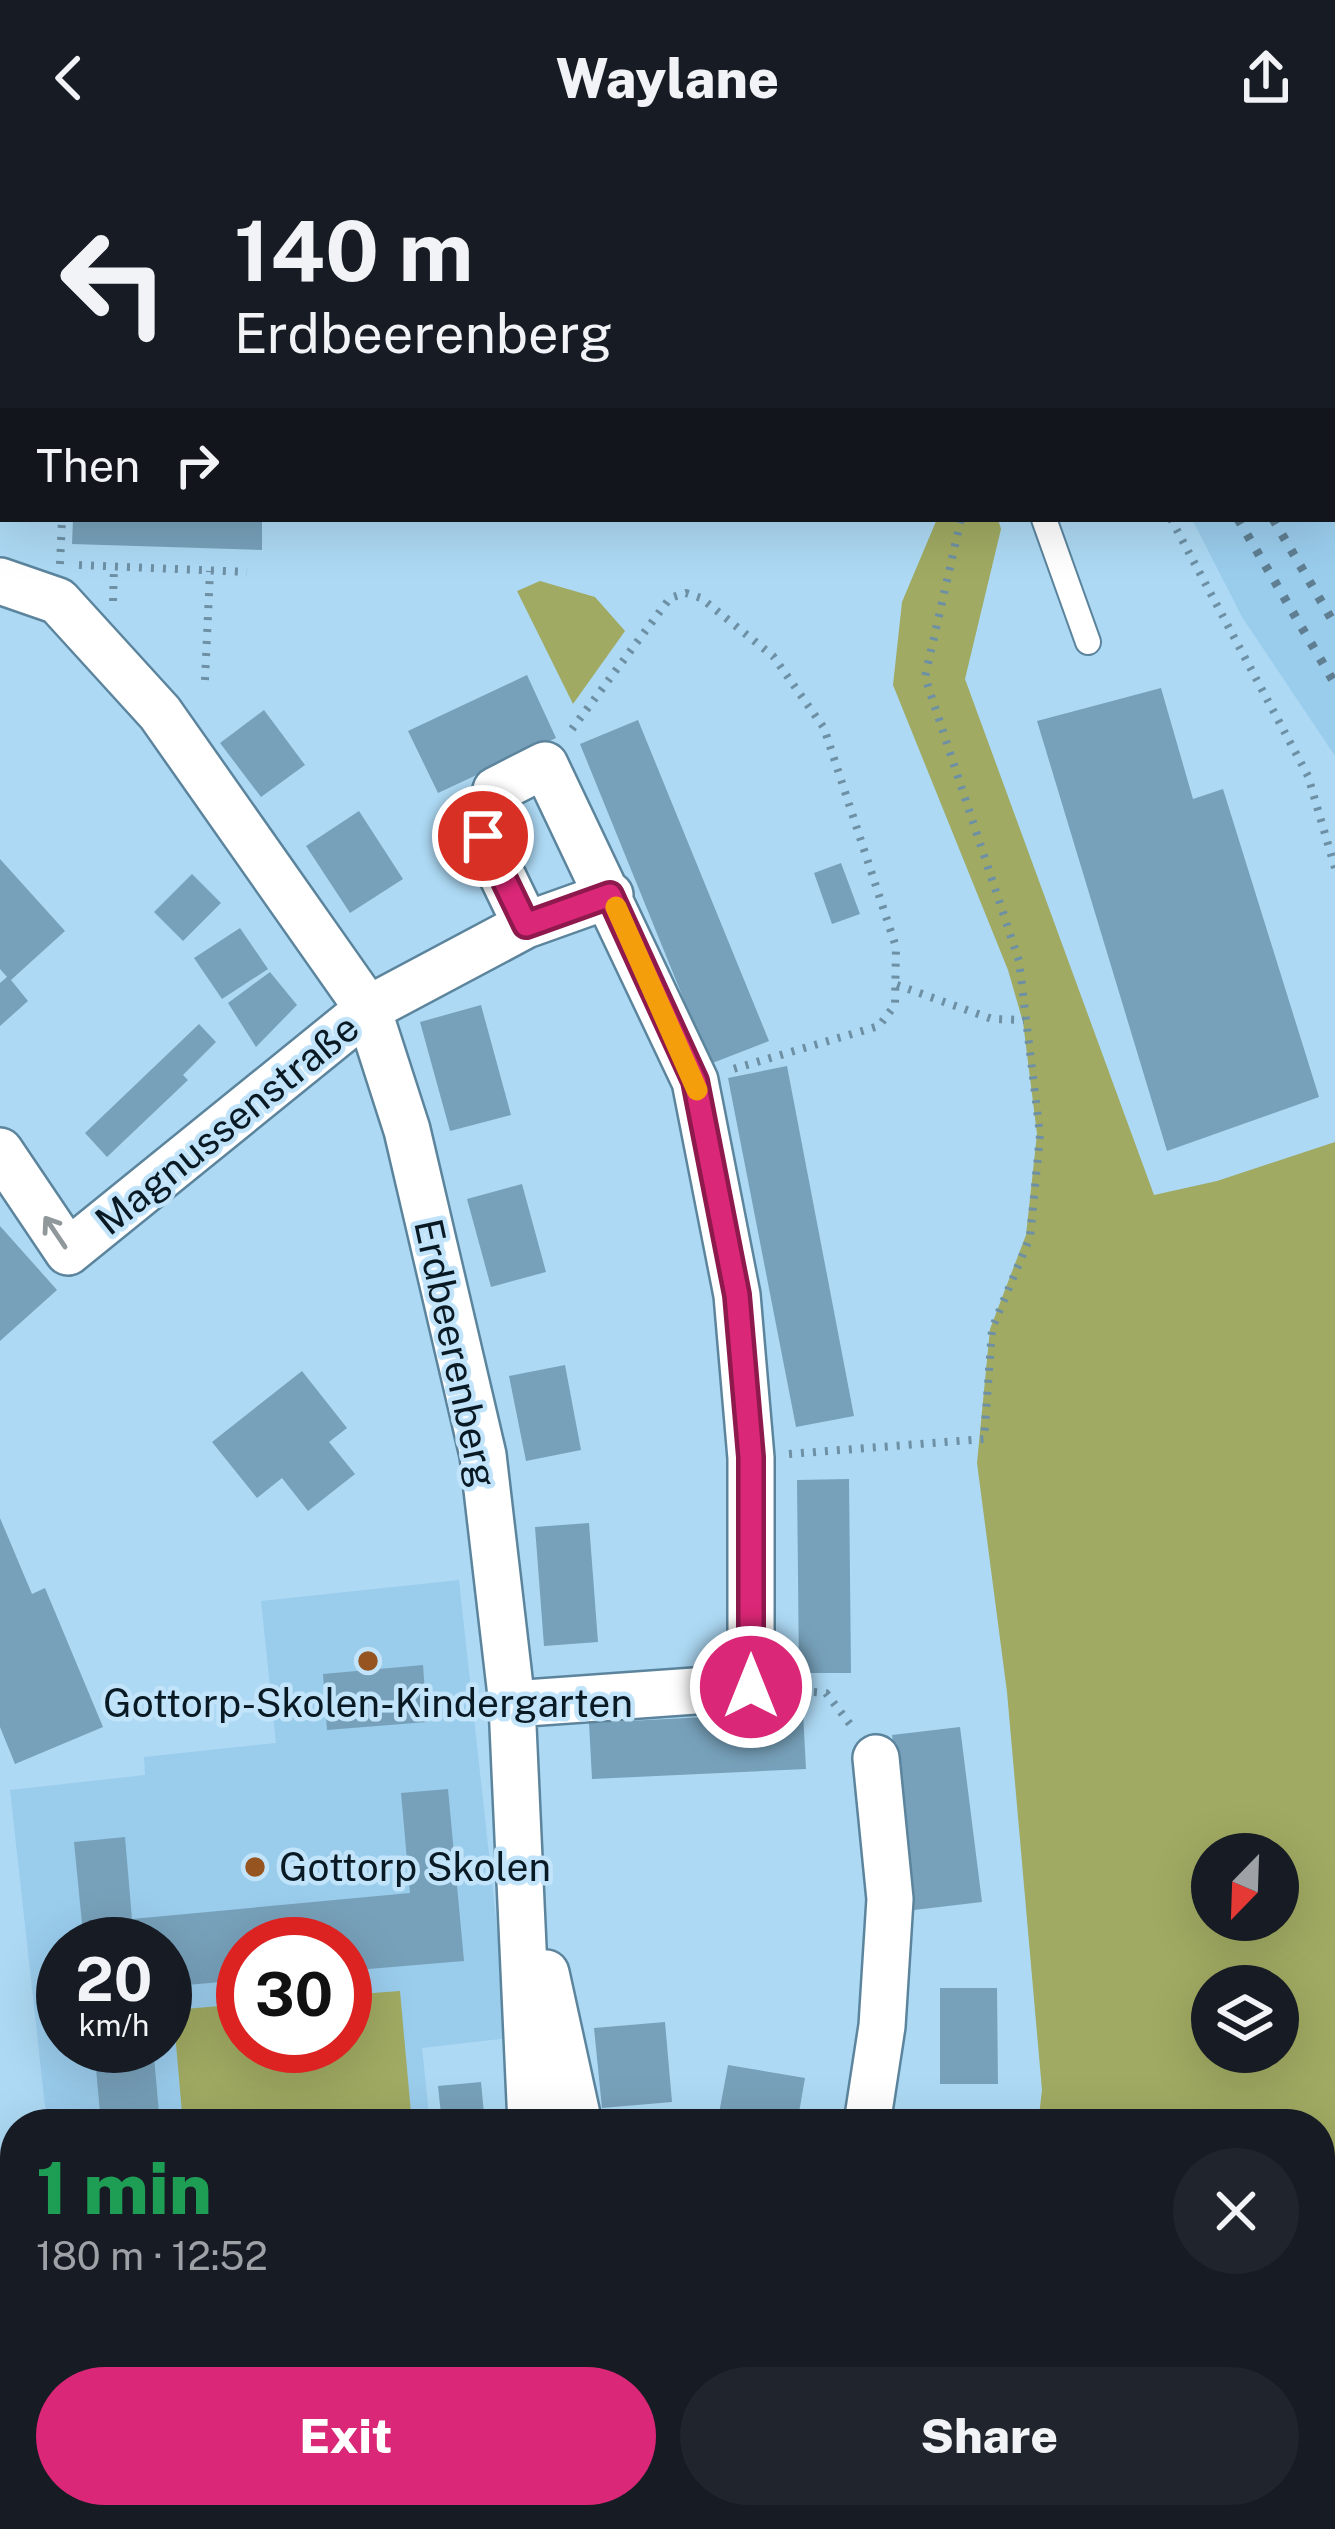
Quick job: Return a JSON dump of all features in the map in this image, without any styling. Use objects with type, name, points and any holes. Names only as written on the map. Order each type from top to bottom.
[{"type":"street","name":"Erdbeerenberg","points":[[0,581],[58,601],[160,712],[368,1009],[406,1130],[483,1455],[512,1704],[530,2109]]},
{"type":"street","points":[[512,1704],[751,1687],[751,1457],[737,1295],[695,1081],[545,765],[496,790],[483,836],[526,925]]},
{"type":"street","points":[[368,1009],[526,925],[610,895]]},
{"type":"street","name":"Magnussenstraße","points":[[0,1150],[68,1252],[368,1009]]},
{"type":"street","points":[[869,2109],[882,2026],[890,1899],[877,1758]]},
{"type":"street","name":"Erdbeerenberg","points":[[523,1950],[545,1971],[576,2109]]},
{"type":"lane","points":[[1045,522],[1088,642]]},
{"type":"path","points":[[751,1457],[984,1439],[992,1329],[1030,1237],[1040,1135],[1019,962],[925,677],[960,522]]},
{"type":"path","points":[[1173,522],[1308,776],[1335,868]]},
{"type":"path","points":[[60,564],[247,572]]},
{"type":"path","points":[[205,680],[210,571]]},
{"type":"path","points":[[572,729],[670,598],[686,593],[701,598],[772,656],[824,728],[896,947],[895,1005],[879,1026],[695,1081]]},
{"type":"path","points":[[898,985],[992,1019],[1024,1020]]},
{"type":"path","points":[[751,1687],[826,1693],[877,1758]]},
{"type":"shaded area","points":[[1194,522],[1335,522],[1335,756],[1242,617]]},
{"type":"shaded area","name":"Gottorp Skolen","points":[[459,1580],[509,2038],[422,2048],[428,2109],[45,2109],[41,2073],[192,2073],[192,1917],[36,1917],[36,2025],[10,1790],[145,1775],[144,1757],[276,1743],[261,1601]]},
{"type":"green space","points":[[936,522],[999,522],[965,679],[1154,1195],[1217,1181],[1335,1142],[1335,2109],[1040,2109],[1042,2090],[1007,1692],[977,1463],[990,1329],[1026,1235],[1037,1134],[1023,1022],[1008,970],[893,685],[902,602]]},
{"type":"green space","points":[[540,581],[595,597],[625,631],[573,704],[517,591]]},
{"type":"green space","points":[[400,1991],[411,2109],[182,2109],[179,2073],[192,2073],[192,2008],[216,2006],[216,2073],[372,2073],[372,1993]]},
{"type":"building","points":[[73,522],[262,522],[262,550],[72,544]]},
{"type":"building","points":[[527,675],[556,738],[438,793],[408,731]]},
{"type":"building","points":[[1161,688],[1193,799],[1223,789],[1319,1097],[1167,1151],[1037,721]]},
{"type":"building","points":[[264,710],[305,765],[261,797],[220,743]]},
{"type":"building","points":[[638,720],[769,1041],[710,1064],[580,744]]},
{"type":"building","points":[[359,811],[403,879],[350,913],[306,846]]},
{"type":"building","points":[[0,859],[65,931],[11,980],[28,1001],[0,1026],[0,983],[7,977],[0,969]]},
{"type":"building","points":[[841,863],[860,914],[832,924],[814,873]]},
{"type":"building","points":[[192,874],[221,903],[183,941],[154,912]]},
{"type":"building","points":[[240,928],[268,969],[222,999],[194,958]]},
{"type":"building","points":[[270,972],[297,1005],[256,1047],[228,1003]]},
{"type":"building","points":[[481,1005],[511,1115],[450,1131],[420,1022]]},
{"type":"building","points":[[199,1024],[216,1042],[183,1075],[188,1080],[107,1157],[85,1133]]},
{"type":"building","points":[[787,1066],[854,1416],[796,1427],[728,1078]]},
{"type":"building","points":[[522,1184],[546,1272],[491,1287],[467,1199]]},
{"type":"building","points":[[0,1226],[57,1290],[0,1341]]},
{"type":"building","points":[[565,1365],[581,1450],[526,1461],[509,1376]]},
{"type":"building","points":[[302,1371],[347,1428],[329,1442],[355,1474],[308,1511],[282,1478],[257,1498],[212,1442]]},
{"type":"building","points":[[849,1479],[851,1673],[799,1673],[797,1480]]},
{"type":"building","points":[[0,1518],[32,1594],[45,1588],[103,1727],[15,1764],[0,1727]]},
{"type":"building","points":[[589,1523],[598,1642],[544,1646],[535,1527]]},
{"type":"building","points":[[423,1665],[427,1722],[327,1730],[323,1674]]},
{"type":"building","points":[[803,1712],[806,1769],[592,1779],[589,1723]]},
{"type":"building","points":[[960,1727],[982,1902],[914,1910],[892,1735]]},
{"type":"building","points":[[448,1789],[464,1961],[372,1969],[372,1917],[216,1917],[216,1982],[192,1985],[192,1917],[153,1917],[410,1893],[401,1793]]},
{"type":"building","points":[[125,1837],[132,1917],[81,1917],[74,1842]]},
{"type":"building","points":[[940,1988],[997,1988],[998,2084],[940,2084]]},
{"type":"building","points":[[665,2022],[672,2102],[602,2108],[594,2028]]},
{"type":"building","points":[[728,2065],[805,2078],[800,2109],[720,2109]]},
{"type":"building","points":[[96,2073],[155,2073],[159,2109],[100,2109]]},
{"type":"building","points":[[481,2082],[484,2109],[440,2109],[438,2086]]},
{"type":"railway","points":[[1240,522],[1335,684]]},
{"type":"railway","points":[[1275,522],[1335,625]]},
{"type":"slow traffic","points":[[616,907],[697,1090]]},
{"type":"place","name":"Gottorp-Skolen-Kindergarten","points":[[368,1661]]},
{"type":"place","name":"Gottorp Skolen","points":[[255,1867]]},
{"type":"route","points":[[483,836],[526,925],[610,895],[695,1081],[737,1295],[751,1457],[751,1687]]}]
